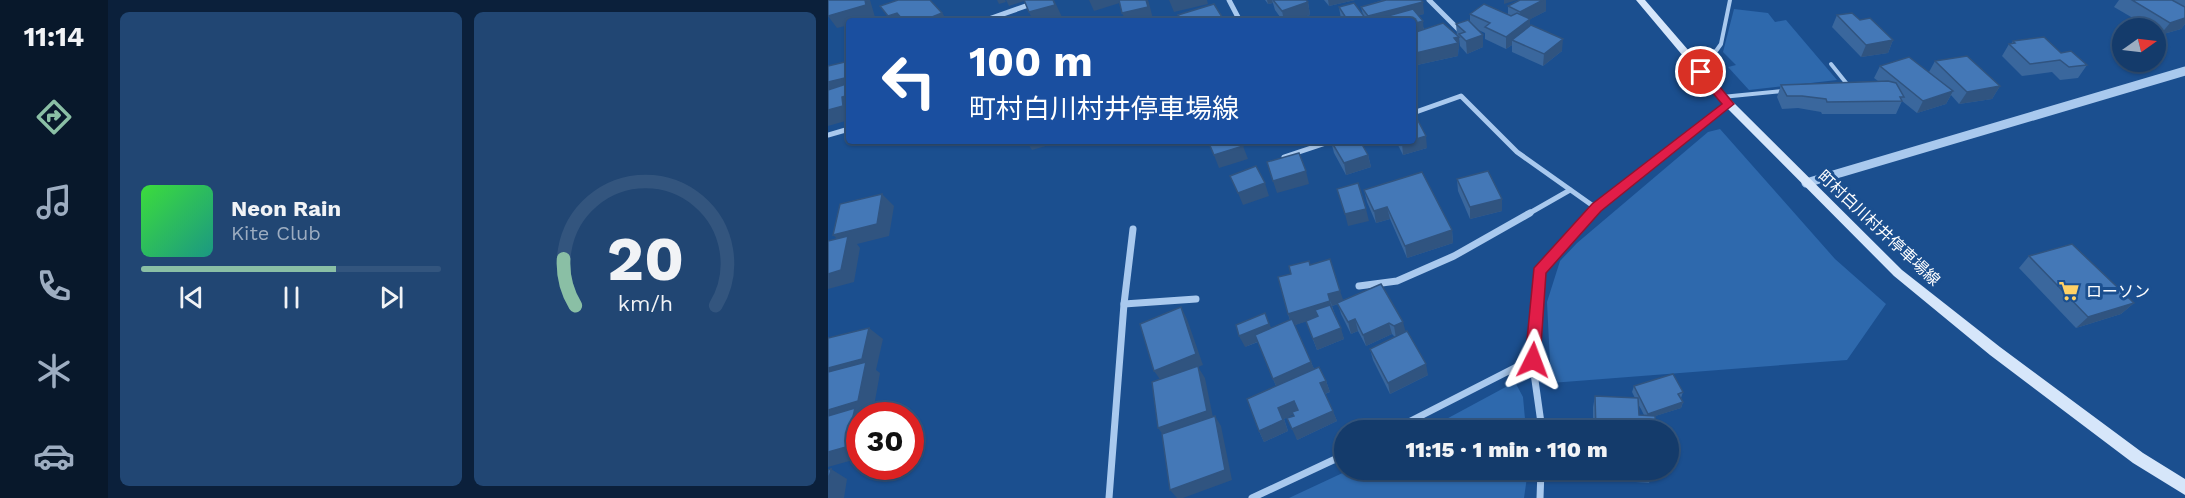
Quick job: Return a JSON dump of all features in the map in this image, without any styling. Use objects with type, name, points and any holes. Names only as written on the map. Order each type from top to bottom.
[{"type":"main road","name":"町村白川村井停車場線","points":[[1640,0],[1725,101],[1898,273],[1986,344],[2138,458],[2185,488]]},
{"type":"street","points":[[991,18],[1043,0]]},
{"type":"street","points":[[1229,0],[1238,18]]},
{"type":"street","points":[[1429,0],[1461,32]]},
{"type":"street","points":[[1002,14],[1003,18]]},
{"type":"street","points":[[1806,183],[2185,71]]},
{"type":"street","points":[[1416,112],[1461,96],[1517,153],[1596,208]]},
{"type":"street","points":[[1541,420],[1533,360],[1539,272],[1596,208],[1725,101]]},
{"type":"street","points":[[828,135],[846,130]]},
{"type":"street","points":[[1306,144],[1309,149]]},
{"type":"street","points":[[1273,161],[1323,144]]},
{"type":"street","points":[[1359,286],[1397,281],[1454,256],[1570,190]]},
{"type":"street","points":[[1109,498],[1124,304],[1133,229]]},
{"type":"street","points":[[1124,304],[1196,299]]},
{"type":"street","points":[[1413,420],[1533,360]]},
{"type":"street","points":[[1252,498],[1334,460]]},
{"type":"street","points":[[1540,498],[1541,480]]},
{"type":"lane","points":[[1690,59],[1716,51],[1721,44],[1730,0]]},
{"type":"lane","points":[[1831,64],[1846,84],[1836,85]]},
{"type":"lane","points":[[1725,101],[1791,90]]},
{"type":"shaded area","points":[[1734,9],[1768,13],[1775,22],[1786,20],[1837,80],[1749,90],[1728,67],[1736,65],[1723,52]]},
{"type":"shaded area","points":[[1720,129],[1835,259],[1886,304],[1847,360],[1551,383],[1547,302],[1560,261],[1577,243],[1708,132]]},
{"type":"shaded area","points":[[1515,382],[1523,397],[1525,420],[1445,420]]},
{"type":"shaded area","points":[[1334,477],[1334,480],[1527,480],[1524,498],[1289,498]]},
{"type":"building","points":[[828,0],[865,0],[866,5],[828,16]]},
{"type":"building","points":[[898,0],[930,0],[942,13],[930,18],[901,18],[897,13],[888,16],[880,6]]},
{"type":"building","points":[[1024,0],[1053,0],[1055,5],[1029,12]]},
{"type":"building","points":[[1119,0],[1146,0],[1148,7],[1122,13]]},
{"type":"building","points":[[1273,0],[1306,0],[1308,2],[1282,11]]},
{"type":"building","points":[[1386,0],[1421,0],[1423,2],[1368,16],[1361,7]]},
{"type":"building","points":[[1520,0],[1543,0],[1520,12],[1508,6]]},
{"type":"building","points":[[2132,0],[2172,0],[2185,7],[2185,18],[2170,23],[2166,18],[2162,18]]},
{"type":"building","points":[[1354,3],[1365,18],[1346,18],[1339,7]]},
{"type":"building","points":[[1214,4],[1222,17],[1180,18],[1178,15]]},
{"type":"building","points":[[1484,4],[1511,16],[1517,13],[1530,19],[1506,37],[1485,27],[1490,23],[1470,14]]},
{"type":"building","points":[[1413,9],[1423,21],[1416,23],[1416,18],[1381,18]]},
{"type":"building","points":[[1852,13],[1860,20],[1870,18],[1893,40],[1866,45],[1837,15]]},
{"type":"building","points":[[1468,20],[1483,35],[1466,41],[1459,34],[1465,32],[1456,24]]},
{"type":"building","points":[[1443,23],[1459,37],[1454,38],[1458,43],[1416,53],[1416,32]]},
{"type":"building","points":[[1531,25],[1563,39],[1544,54],[1512,40]]},
{"type":"building","points":[[2044,37],[2061,53],[2071,51],[2087,65],[2069,67],[2060,60],[2030,64],[2009,44],[2015,43],[2013,41]]},
{"type":"building","points":[[1967,56],[2000,86],[1967,92],[1935,61]]},
{"type":"building","points":[[1909,57],[1953,91],[1923,101],[1880,66]]},
{"type":"building","points":[[846,62],[846,78],[828,82],[828,66]]},
{"type":"building","points":[[1888,81],[1896,83],[1904,97],[1900,97],[1902,101],[1827,102],[1826,99],[1787,96],[1781,85]]},
{"type":"building","points":[[846,84],[846,96],[842,97],[843,106],[828,110],[828,90]]},
{"type":"building","points":[[1416,117],[1426,136],[1416,139]]},
{"type":"building","points":[[1209,144],[1242,144],[1243,146],[1214,155]]},
{"type":"building","points":[[1333,144],[1362,144],[1368,155],[1344,163]]},
{"type":"building","points":[[1299,153],[1306,171],[1273,181],[1267,162]]},
{"type":"building","points":[[1256,166],[1265,183],[1238,193],[1230,176]]},
{"type":"building","points":[[1488,171],[1502,199],[1470,207],[1457,179]]},
{"type":"building","points":[[1422,172],[1452,230],[1405,246],[1387,207],[1374,211],[1364,190]]},
{"type":"building","points":[[1358,183],[1366,209],[1345,214],[1337,189]]},
{"type":"building","points":[[882,194],[877,224],[833,235],[840,204]]},
{"type":"building","points":[[848,236],[841,270],[828,274],[828,241]]},
{"type":"building","points":[[2072,244],[2134,303],[2088,317],[2029,256]]},
{"type":"building","points":[[1330,259],[1340,291],[1328,294],[1330,301],[1288,314],[1278,277],[1291,274],[1289,266],[1309,261],[1310,265]]},
{"type":"building","points":[[1381,284],[1403,322],[1394,326],[1389,323],[1363,335],[1355,319],[1348,322],[1337,303]]},
{"type":"building","points":[[1330,305],[1341,328],[1313,339],[1306,321],[1318,316],[1315,310]]},
{"type":"building","points":[[1181,307],[1196,354],[1154,371],[1140,324]]},
{"type":"building","points":[[1265,313],[1269,324],[1239,336],[1236,325]]},
{"type":"building","points":[[1292,319],[1311,362],[1273,379],[1255,335]]},
{"type":"building","points":[[869,328],[862,359],[828,368],[828,338]]},
{"type":"building","points":[[1407,331],[1426,364],[1388,383],[1370,349]]},
{"type":"building","points":[[866,362],[858,401],[846,402],[846,405],[828,410],[828,372]]},
{"type":"building","points":[[1198,366],[1207,411],[1158,428],[1152,382]]},
{"type":"building","points":[[1319,367],[1326,381],[1320,383],[1333,411],[1292,429],[1287,418],[1294,416],[1292,412],[1298,410],[1294,401],[1278,408],[1283,420],[1259,431],[1247,399]]},
{"type":"building","points":[[1673,374],[1683,392],[1678,394],[1683,402],[1648,414],[1634,386]]},
{"type":"building","points":[[1595,396],[1638,398],[1639,415],[1655,416],[1655,420],[1596,420]]},
{"type":"building","points":[[846,411],[846,447],[828,452],[828,416]]},
{"type":"building","points":[[1215,416],[1225,470],[1170,490],[1162,434]]},
{"type":"place","name":"ローソン","points":[[2069,291]]},
{"type":"route","points":[[1533,360],[1539,272],[1596,208],[1729,104],[1701,72]]}]
